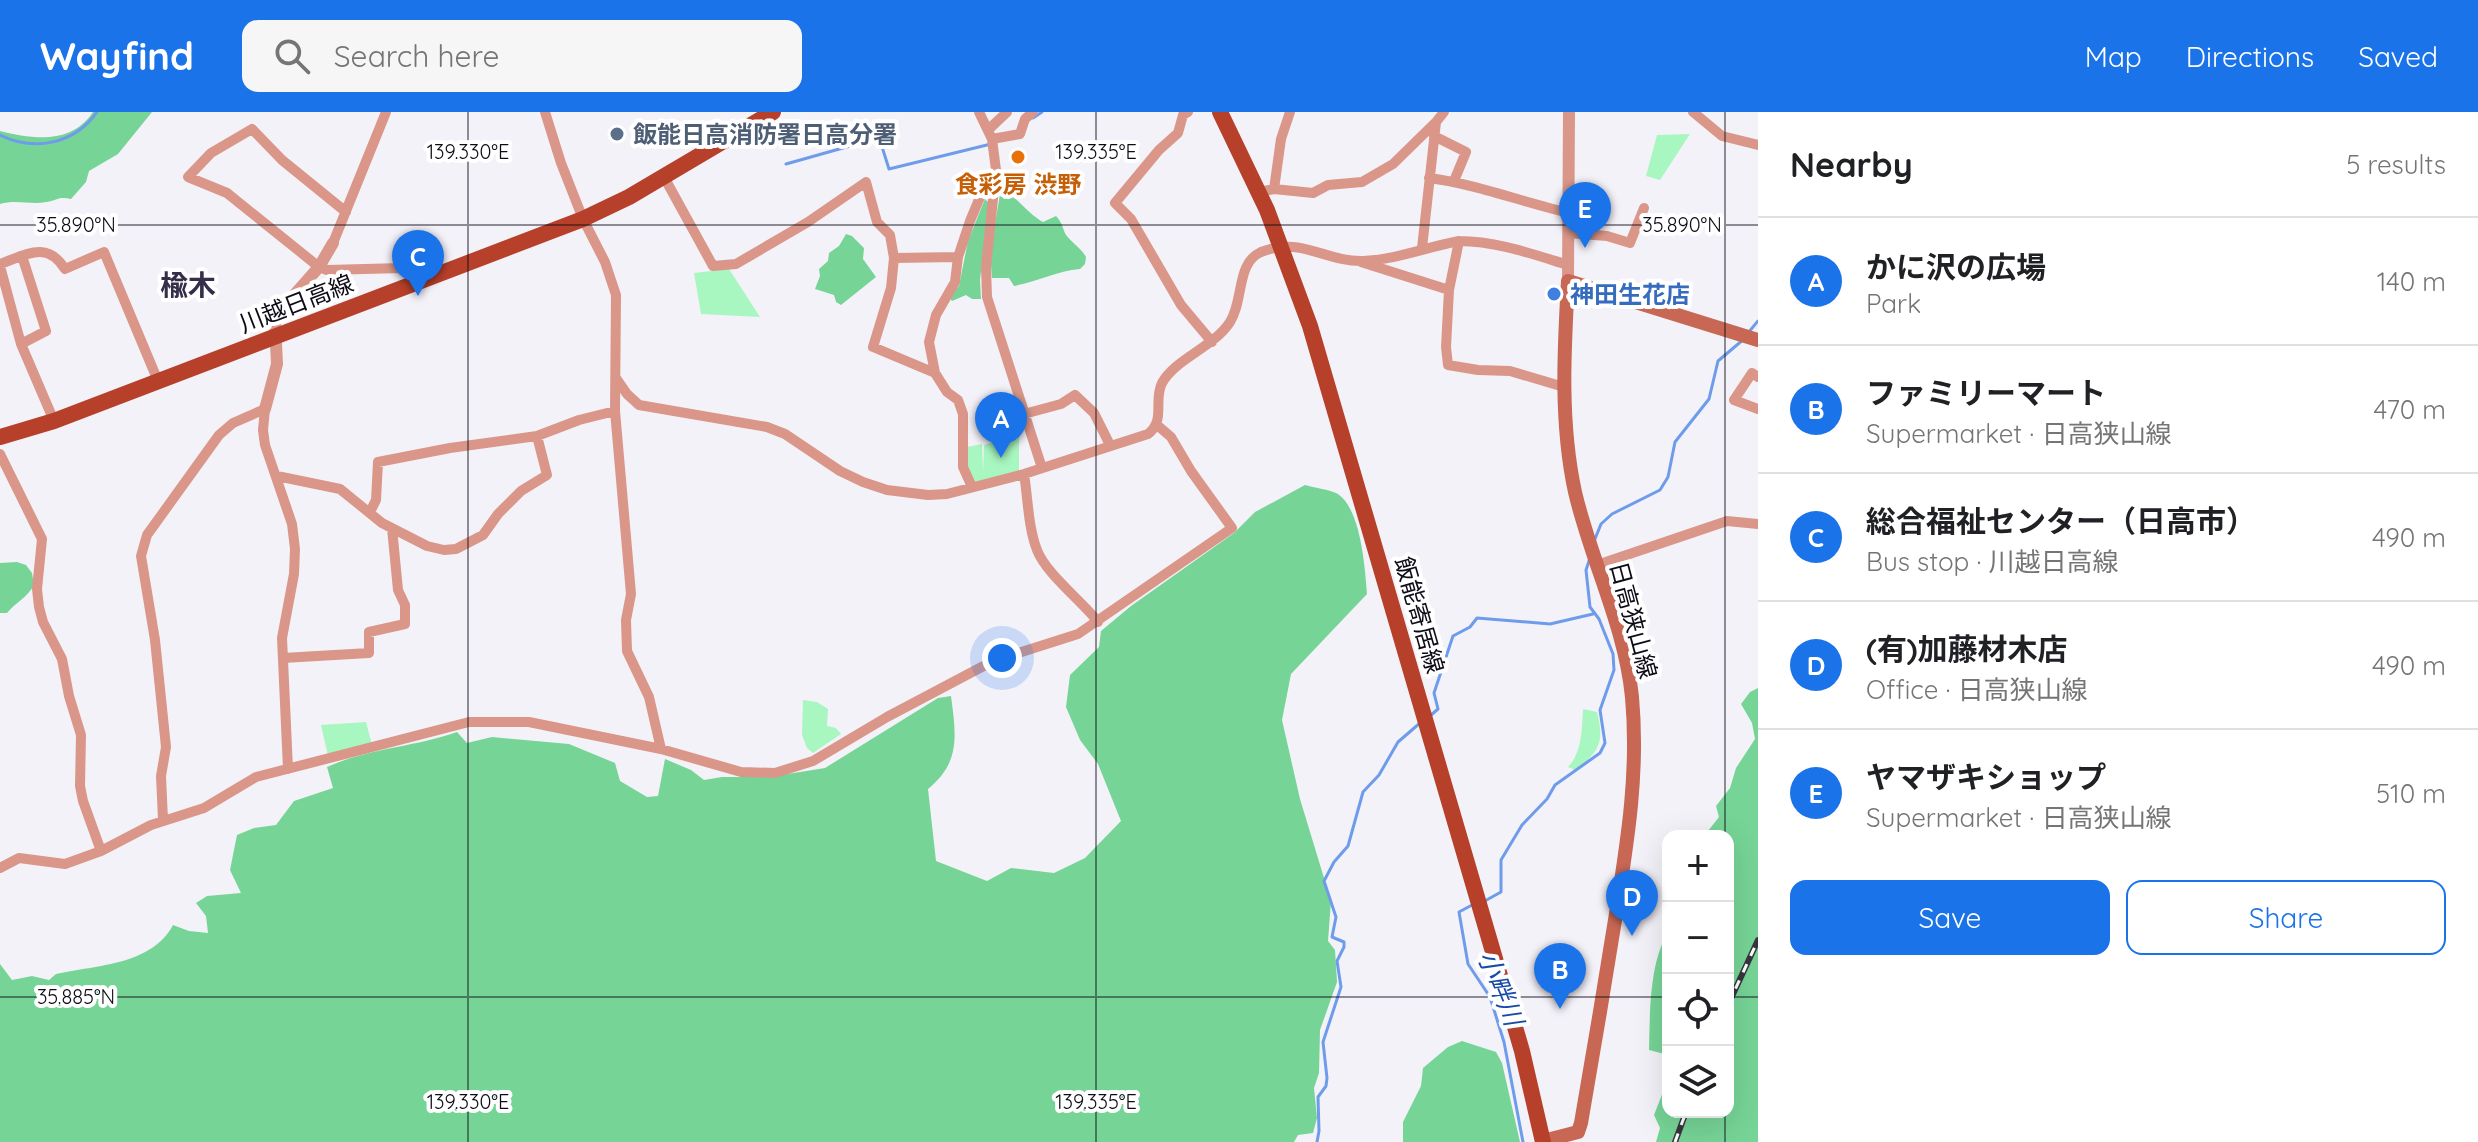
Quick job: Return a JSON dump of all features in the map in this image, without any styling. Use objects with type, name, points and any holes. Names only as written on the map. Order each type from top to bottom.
[{"type":"main road","name":"川越日高線","points":[[0,437],[54,421],[583,219],[664,177],[773,112]]},
{"type":"main road","name":"飯能寄居線","points":[[1220,112],[1267,190],[1282,246],[1318,353],[1522,1051],[1543,1141]]},
{"type":"main road","points":[[1568,281],[1750,337]]},
{"type":"main road","name":"日高狭山線","points":[[1543,1141],[1578,1132],[1581,1123],[1633,803],[1635,743],[1631,693],[1622,647],[1595,562],[1571,465],[1564,387],[1568,281]]},
{"type":"street","points":[[288,769],[282,638],[294,574],[295,549],[292,524],[263,430],[265,409],[277,364],[275,323],[280,311],[319,267],[333,243],[386,112]]},
{"type":"street","points":[[545,112],[561,163],[583,219],[605,262],[616,295],[615,411],[631,594],[626,620],[627,651],[649,697],[661,749]]},
{"type":"street","points":[[979,112],[990,134],[996,170],[985,285],[1042,468]]},
{"type":"street","points":[[990,134],[1007,112]]},
{"type":"street","points":[[990,134],[1020,134],[1025,119],[1033,112]]},
{"type":"street","points":[[1290,112],[1267,190],[1313,193],[1328,185],[1362,182],[1393,164],[1444,112]]},
{"type":"street","points":[[1568,281],[1569,112]]},
{"type":"street","points":[[1693,112],[1722,136],[1758,145]]},
{"type":"street","points":[[1183,113],[1178,133],[1159,150],[1115,203],[1131,219],[1181,305],[1212,342]]},
{"type":"street","points":[[1422,248],[1436,122]]},
{"type":"street","points":[[346,212],[282,160],[252,129],[211,153],[188,177],[227,193],[319,267],[327,270],[402,268],[423,280]]},
{"type":"street","points":[[1434,136],[1466,152],[1454,181]]},
{"type":"street","points":[[972,487],[963,467],[963,414],[958,400],[947,392],[935,373],[929,342],[936,315],[955,282],[958,257],[988,178],[996,170]]},
{"type":"street","points":[[664,177],[713,266],[736,264],[808,222],[866,182],[877,222],[890,235],[894,258],[891,288],[873,347],[935,373]]},
{"type":"street","points":[[1429,178],[1454,181],[1516,201],[1569,213]]},
{"type":"street","points":[[1568,233],[1607,236],[1630,243],[1644,208]]},
{"type":"street","points":[[1459,241],[1449,290],[1448,365],[1510,371],[1564,387]]},
{"type":"street","points":[[1359,261],[1459,241],[1518,249],[1568,265]]},
{"type":"street","points":[[616,378],[639,405],[757,425],[785,434],[840,471],[887,490],[947,494],[1024,474],[1148,434],[1157,425],[1162,383],[1230,323],[1240,301],[1243,273],[1247,264],[1259,253],[1295,245],[1359,261],[1449,290]]},
{"type":"street","points":[[54,421],[21,344],[0,265],[22,256],[38,251],[51,253],[65,269],[104,252],[158,381]]},
{"type":"street","points":[[21,344],[46,331],[22,256]]},
{"type":"street","points":[[894,258],[958,257]]},
{"type":"street","points":[[1758,377],[1752,373],[1734,400],[1758,409]]},
{"type":"street","points":[[1024,414],[1061,404],[1075,395],[1094,413],[1110,445]]},
{"type":"street","points":[[163,820],[161,776],[166,747],[142,548],[147,535],[219,435],[233,423],[265,409]]},
{"type":"street","points":[[370,512],[376,500],[378,462],[537,436],[579,420],[615,411]]},
{"type":"street","points":[[0,868],[19,858],[65,864],[101,851],[163,820],[204,808],[256,777],[469,722],[529,722],[661,749],[741,772],[775,773],[813,761],[887,717],[993,661],[1078,634],[1232,528],[1171,437],[1157,425]]},
{"type":"street","points":[[277,476],[340,489],[392,528],[439,550],[456,549],[483,535],[521,491],[547,475],[537,436]]},
{"type":"street","points":[[0,454],[42,539],[37,589],[39,607],[43,622],[62,659],[81,735],[80,786],[83,801],[101,851]]},
{"type":"street","points":[[1024,474],[1037,550],[1098,622]]},
{"type":"street","points":[[1595,562],[1727,521],[1758,524]]},
{"type":"street","points":[[283,658],[369,653],[369,632],[405,624],[405,605],[398,590],[392,528]]},
{"type":"green space","points":[[93,112],[152,112],[118,154],[89,171],[86,182],[71,199],[0,204],[0,131],[38,137],[63,135],[84,123]]},
{"type":"green space","points":[[1690,134],[1660,180],[1646,176],[1657,135]]},
{"type":"green space","points":[[1001,188],[1043,222],[1056,216],[1066,235],[1086,257],[1085,264],[1080,269],[1014,286],[1009,278],[992,278],[990,254]]},
{"type":"green space","points":[[985,199],[989,203],[980,280],[981,299],[966,295],[952,301],[949,297],[959,286],[968,241]]},
{"type":"green space","points":[[846,234],[864,248],[863,259],[876,277],[841,305],[834,295],[815,289],[819,269]]},
{"type":"green space","points":[[729,269],[760,317],[701,314],[694,273]]},
{"type":"green space","points":[[1019,433],[1019,471],[975,482],[967,467],[967,447],[982,444],[983,472],[984,445]]},
{"type":"green space","points":[[1305,485],[1336,493],[1351,511],[1360,539],[1367,594],[1291,674],[1282,720],[1300,799],[1331,901],[1328,941],[1335,950],[1337,982],[1320,1030],[1319,1073],[1314,1088],[1317,1118],[1313,1133],[1298,1135],[1294,1142],[0,1142],[0,964],[12,980],[32,976],[49,980],[56,974],[138,956],[164,938],[173,925],[208,933],[206,916],[196,903],[207,896],[241,893],[230,870],[237,835],[254,828],[276,825],[294,801],[333,788],[327,767],[359,756],[457,732],[467,743],[492,737],[569,744],[615,763],[620,781],[647,797],[658,796],[665,759],[691,770],[704,780],[769,777],[825,768],[938,698],[951,696],[954,747],[946,769],[928,789],[936,861],[987,881],[1011,868],[1054,873],[1085,858],[1121,821],[1098,764],[1080,740],[1066,707],[1070,675],[1099,647],[1101,631],[1131,606],[1234,533],[1255,512]]},
{"type":"green space","points":[[0,563],[26,565],[32,573],[34,585],[7,613],[0,613]]},
{"type":"green space","points":[[1758,688],[1758,1142],[1656,1142],[1660,1128],[1654,1115],[1662,1094],[1662,1118],[1734,1118],[1734,830],[1709,830],[1719,817],[1716,806],[1730,788],[1736,768],[1755,739],[1752,723],[1741,704],[1750,692]]},
{"type":"green space","points":[[803,700],[817,702],[828,709],[827,726],[836,728],[841,734],[813,753],[807,748],[802,735]]},
{"type":"green space","points":[[1583,709],[1597,712],[1600,739],[1595,752],[1575,770],[1568,767],[1579,748]]},
{"type":"green space","points":[[366,722],[372,745],[328,756],[321,725]]},
{"type":"green space","points":[[1662,945],[1662,1053],[1649,1050],[1650,1006]]},
{"type":"green space","points":[[1462,1041],[1496,1052],[1502,1063],[1520,1142],[1403,1142],[1403,1122],[1421,1086],[1423,1068],[1448,1047]]},
{"type":"waterway","points":[[0,135],[27,143],[53,142],[77,131],[97,112]]},
{"type":"waterway","points":[[1033,118],[1042,112]]},
{"type":"waterway","points":[[786,164],[850,146],[858,139],[878,134],[889,169],[991,144]]},
{"type":"waterway","name":"小畔川","points":[[1748,333],[1758,321]]},
{"type":"waterway","name":"小畔川","points":[[1595,539],[1601,524],[1612,514],[1660,490],[1668,477],[1675,442],[1709,399],[1718,361],[1744,339]]},
{"type":"waterway","name":"小畔川","points":[[1483,902],[1501,892],[1501,860],[1522,825],[1547,799],[1555,785],[1600,753],[1605,743],[1600,710],[1614,670],[1613,654],[1599,619],[1590,607],[1586,570],[1590,558]]},
{"type":"waterway","points":[[1430,716],[1438,709],[1434,693],[1453,636],[1470,627],[1477,618],[1550,624],[1593,614]]},
{"type":"waterway","points":[[1317,1142],[1318,1097],[1326,1086],[1327,1078],[1323,1042],[1341,987],[1337,961],[1344,947],[1344,942],[1332,937],[1336,917],[1324,881],[1334,862],[1348,846],[1363,792],[1379,775],[1398,742],[1420,723]]},
{"type":"waterway","name":"小畔川","points":[[1472,905],[1459,912],[1468,964],[1490,997],[1504,1042],[1523,1142]]},
{"type":"railway","points":[[1734,992],[1758,940]]},
{"type":"railway","points":[[1675,1142],[1684,1118]]},
{"type":"place","name":"飯能日高消防署日高分署","points":[[617,134]]},
{"type":"place","name":"食彩房 渋野","points":[[1018,157]]},
{"type":"place","name":"ヤマザキショップ","points":[[1585,248]]},
{"type":"place","name":"神田生花店","points":[[1554,294]]},
{"type":"place","name":"総合福祉センター（日高市）","points":[[418,296]]},
{"type":"place","name":"かに沢の広場","points":[[1001,458]]},
{"type":"place","name":"(有)加藤材木店","points":[[1632,936]]},
{"type":"place","name":"ファミリーマート","points":[[1560,1009]]},
{"type":"district","name":"楡木","points":[[188,284]]}]
